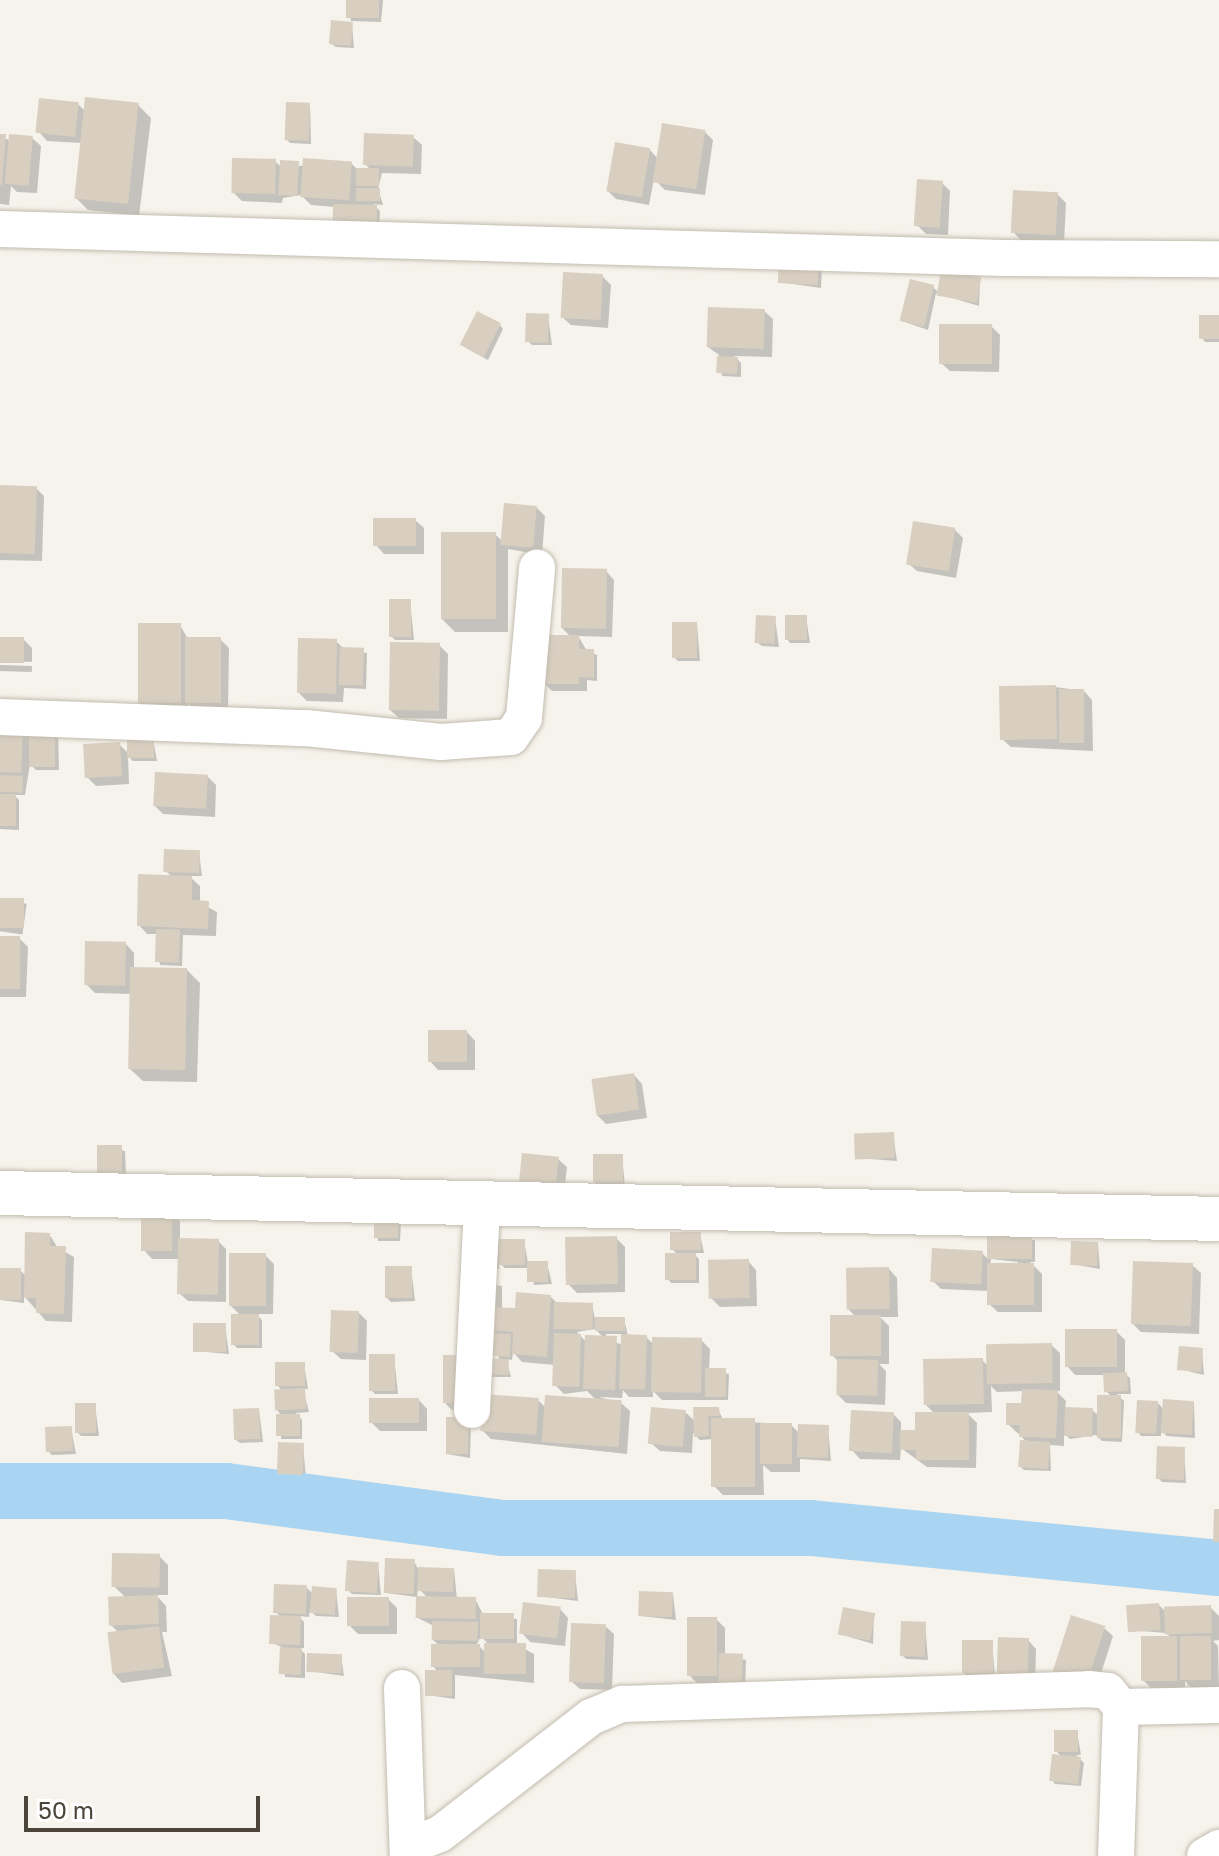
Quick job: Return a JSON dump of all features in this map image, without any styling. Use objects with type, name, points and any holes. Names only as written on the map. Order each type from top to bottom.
[{"type":"street","points":[[0,229],[1004,258],[1219,259]]},
{"type":"street","points":[[0,717],[306,728],[441,742],[511,737],[524,718],[537,568]]},
{"type":"street","points":[[0,1193],[1219,1219]]},
{"type":"street","points":[[472,1410],[482,1202]]},
{"type":"street","points":[[402,1688],[409,1851],[440,1834],[591,1717],[622,1704],[1089,1689],[1108,1691],[1121,1707],[1116,1856]]},
{"type":"street","points":[[1121,1707],[1219,1705]]},
{"type":"street","points":[[1205,1856],[1219,1848]]},
{"type":"building","points":[[346,0],[379,0],[379,18],[346,18]]},
{"type":"building","points":[[331,20],[353,22],[351,46],[329,44]]},
{"type":"building","points":[[85,97],[139,103],[128,204],[74,198]]},
{"type":"building","points":[[39,98],[79,102],[75,137],[35,133]]},
{"type":"building","points":[[286,102],[310,103],[309,141],[285,140]]},
{"type":"building","points":[[662,123],[705,130],[696,189],[653,182]]},
{"type":"building","points":[[364,133],[414,135],[413,167],[363,165]]},
{"type":"building","points":[[0,134],[6,134],[2,185],[0,185]]},
{"type":"building","points":[[9,134],[33,136],[29,186],[5,184]]},
{"type":"building","points":[[615,142],[650,148],[642,197],[606,191]]},
{"type":"building","points":[[232,158],[276,159],[275,194],[231,193]]},
{"type":"building","points":[[303,158],[352,161],[349,200],[300,197]]},
{"type":"building","points":[[280,160],[299,161],[297,196],[278,195]]},
{"type":"building","points":[[356,168],[379,168],[379,186],[356,186]]},
{"type":"building","points":[[917,179],[943,181],[940,228],[914,226]]},
{"type":"building","points":[[356,188],[380,188],[380,201],[356,201]]},
{"type":"building","points":[[1013,190],[1058,192],[1056,235],[1011,233]]},
{"type":"building","points":[[333,204],[377,205],[377,228],[333,227]]},
{"type":"building","points":[[779,260],[819,262],[818,285],[778,283]]},
{"type":"building","points":[[941,270],[981,277],[977,303],[936,296]]},
{"type":"building","points":[[563,272],[603,274],[601,320],[561,318]]},
{"type":"building","points":[[910,279],[934,285],[924,327],[900,321]]},
{"type":"building","points":[[708,307],[765,309],[764,349],[707,347]]},
{"type":"building","points":[[477,311],[501,323],[484,357],[460,345]]},
{"type":"building","points":[[526,313],[549,314],[548,343],[525,342]]},
{"type":"building","points":[[1199,315],[1219,315],[1219,339],[1199,339]]},
{"type":"building","points":[[939,324],[992,324],[992,364],[939,364]]},
{"type":"building","points":[[717,356],[738,357],[737,374],[716,373]]},
{"type":"building","points":[[0,485],[37,486],[35,554],[0,553]]},
{"type":"building","points":[[504,503],[537,506],[533,548],[500,545]]},
{"type":"building","points":[[373,518],[416,518],[416,546],[373,546]]},
{"type":"building","points":[[913,521],[955,528],[949,571],[906,564]]},
{"type":"building","points":[[441,532],[496,532],[496,619],[441,619]]},
{"type":"building","points":[[562,568],[607,569],[606,629],[561,628]]},
{"type":"building","points":[[389,599],[411,599],[411,637],[389,637]]},
{"type":"building","points":[[756,615],[776,616],[775,644],[755,643]]},
{"type":"building","points":[[785,615],[807,615],[807,640],[785,640]]},
{"type":"building","points":[[672,622],[697,622],[697,658],[672,658]]},
{"type":"building","points":[[138,623],[181,623],[181,703],[138,703]]},
{"type":"building","points":[[541,635],[579,635],[579,649],[594,649],[594,678],[579,677],[579,684],[541,684]]},
{"type":"building","points":[[0,637],[24,637],[24,663],[0,663]]},
{"type":"building","points":[[185,637],[221,637],[221,703],[185,703]]},
{"type":"building","points":[[298,638],[337,639],[336,694],[297,693]]},
{"type":"building","points":[[390,642],[440,643],[439,711],[389,710]]},
{"type":"building","points":[[340,647],[364,648],[363,686],[339,685]]},
{"type":"building","points":[[1056,685],[1057,739],[1000,740],[999,686]]},
{"type":"building","points":[[1059,689],[1084,689],[1084,743],[1059,743]]},
{"type":"building","points":[[0,723],[23,724],[21,773],[0,772]]},
{"type":"building","points":[[29,725],[55,725],[55,767],[29,767]]},
{"type":"building","points":[[127,736],[154,736],[154,758],[127,758]]},
{"type":"building","points":[[120,742],[122,776],[85,778],[83,744]]},
{"type":"building","points":[[155,772],[208,775],[206,809],[153,806]]},
{"type":"building","points":[[0,775],[23,776],[22,793],[0,792]]},
{"type":"building","points":[[0,794],[16,794],[16,826],[0,826]]},
{"type":"building","points":[[164,849],[200,850],[199,873],[163,872]]},
{"type":"building","points":[[138,874],[192,876],[192,900],[209,901],[208,929],[137,926]]},
{"type":"building","points":[[0,898],[24,898],[24,928],[0,928]]},
{"type":"building","points":[[156,929],[180,930],[179,963],[155,962]]},
{"type":"building","points":[[0,936],[20,936],[20,989],[0,989]]},
{"type":"building","points":[[85,941],[126,942],[125,986],[84,985]]},
{"type":"building","points":[[130,967],[187,968],[185,1070],[128,1069]]},
{"type":"building","points":[[428,1030],[467,1030],[467,1062],[428,1062]]},
{"type":"building","points":[[634,1073],[639,1110],[597,1116],[591,1079]]},
{"type":"building","points":[[894,1132],[895,1158],[855,1159],[854,1133]]},
{"type":"building","points":[[97,1145],[122,1145],[122,1174],[97,1174]]},
{"type":"building","points":[[522,1153],[559,1157],[555,1195],[518,1191]]},
{"type":"building","points":[[593,1154],[623,1154],[623,1182],[593,1182]]},
{"type":"building","points":[[141,1211],[172,1211],[172,1251],[141,1251]]},
{"type":"building","points":[[374,1217],[398,1217],[398,1238],[374,1238]]},
{"type":"building","points":[[25,1232],[50,1233],[50,1246],[66,1246],[64,1314],[36,1313],[36,1298],[24,1298]]},
{"type":"building","points":[[670,1232],[701,1232],[701,1250],[670,1250]]},
{"type":"building","points":[[987,1235],[1032,1235],[1032,1259],[987,1259]]},
{"type":"building","points":[[617,1236],[618,1284],[566,1285],[565,1237]]},
{"type":"building","points":[[178,1238],[219,1239],[218,1295],[177,1294]]},
{"type":"building","points":[[499,1239],[525,1239],[525,1265],[499,1265]]},
{"type":"building","points":[[1071,1241],[1098,1242],[1097,1266],[1070,1265]]},
{"type":"building","points":[[932,1248],[983,1251],[981,1285],[930,1282]]},
{"type":"building","points":[[229,1253],[266,1253],[266,1306],[229,1306]]},
{"type":"building","points":[[665,1253],[696,1253],[696,1280],[665,1280]]},
{"type":"building","points":[[749,1259],[750,1298],[709,1299],[708,1260]]},
{"type":"building","points":[[527,1261],[548,1261],[548,1282],[527,1282]]},
{"type":"building","points":[[1133,1261],[1193,1263],[1191,1326],[1131,1324]]},
{"type":"building","points":[[987,1263],[1034,1263],[1034,1305],[987,1305]]},
{"type":"building","points":[[385,1266],[412,1266],[412,1298],[385,1298]]},
{"type":"building","points":[[889,1267],[890,1309],[847,1310],[846,1268]]},
{"type":"building","points":[[0,1268],[21,1268],[21,1300],[0,1300]]},
{"type":"building","points":[[516,1292],[551,1295],[547,1357],[512,1354],[513,1332],[486,1330],[487,1307],[515,1308]]},
{"type":"building","points":[[554,1302],[593,1303],[593,1330],[554,1329]]},
{"type":"building","points":[[331,1310],[359,1311],[358,1353],[330,1352]]},
{"type":"building","points":[[231,1314],[259,1314],[259,1345],[231,1345]]},
{"type":"building","points":[[830,1315],[881,1315],[881,1356],[830,1356]]},
{"type":"building","points":[[595,1317],[625,1317],[625,1331],[595,1331]]},
{"type":"building","points":[[193,1323],[226,1323],[226,1352],[193,1352]]},
{"type":"building","points":[[1065,1329],[1117,1329],[1117,1367],[1065,1367]]},
{"type":"building","points":[[493,1333],[511,1334],[510,1357],[492,1356]]},
{"type":"building","points":[[554,1333],[581,1334],[579,1387],[552,1386]]},
{"type":"building","points":[[621,1334],[647,1335],[645,1390],[619,1389]]},
{"type":"building","points":[[585,1335],[617,1336],[615,1390],[583,1389]]},
{"type":"building","points":[[652,1337],[702,1338],[701,1393],[651,1392]]},
{"type":"building","points":[[1052,1343],[1053,1383],[987,1384],[986,1344]]},
{"type":"building","points":[[1179,1346],[1203,1348],[1201,1372],[1177,1370]]},
{"type":"building","points":[[369,1354],[395,1354],[395,1391],[369,1391]]},
{"type":"building","points":[[443,1355],[467,1355],[467,1403],[443,1403]]},
{"type":"building","points":[[480,1358],[509,1359],[508,1375],[479,1374]]},
{"type":"building","points":[[983,1358],[984,1404],[924,1405],[923,1359]]},
{"type":"building","points":[[837,1359],[878,1360],[877,1396],[836,1395]]},
{"type":"building","points":[[275,1362],[305,1362],[305,1386],[275,1386]]},
{"type":"building","points":[[705,1368],[726,1368],[726,1397],[705,1397]]},
{"type":"building","points":[[1127,1372],[1128,1391],[1104,1392],[1103,1373]]},
{"type":"building","points":[[305,1388],[306,1409],[275,1411],[274,1390]]},
{"type":"building","points":[[1022,1389],[1058,1390],[1056,1438],[1019,1437],[1020,1425],[1006,1425],[1006,1403],[1021,1403]]},
{"type":"building","points":[[483,1394],[539,1398],[536,1435],[480,1431]]},
{"type":"building","points":[[545,1395],[622,1400],[619,1447],[542,1442]]},
{"type":"building","points":[[1097,1395],[1121,1395],[1121,1438],[1097,1438]]},
{"type":"building","points":[[369,1398],[419,1398],[419,1423],[369,1423]]},
{"type":"building","points":[[1163,1399],[1194,1401],[1192,1435],[1161,1433]]},
{"type":"building","points":[[1137,1400],[1158,1401],[1156,1434],[1135,1433]]},
{"type":"building","points":[[75,1403],[96,1403],[96,1433],[75,1433]]},
{"type":"building","points":[[651,1407],[686,1410],[683,1447],[648,1444]]},
{"type":"building","points":[[693,1407],[719,1407],[720,1416],[708,1416],[709,1436],[694,1437]]},
{"type":"building","points":[[1065,1407],[1093,1408],[1092,1437],[1064,1436]]},
{"type":"building","points":[[259,1408],[260,1439],[234,1440],[233,1409]]},
{"type":"building","points":[[851,1410],[894,1412],[892,1453],[849,1451]]},
{"type":"building","points":[[915,1412],[969,1412],[969,1460],[916,1460],[916,1450],[900,1450],[900,1430],[915,1430]]},
{"type":"building","points":[[276,1414],[300,1414],[300,1436],[276,1436]]},
{"type":"building","points":[[446,1417],[468,1417],[468,1454],[446,1454]]},
{"type":"building","points":[[711,1418],[755,1418],[755,1487],[711,1487]]},
{"type":"building","points":[[760,1423],[792,1423],[792,1464],[760,1464]]},
{"type":"building","points":[[798,1424],[829,1425],[828,1458],[797,1457]]},
{"type":"building","points":[[72,1426],[73,1451],[46,1452],[45,1427]]},
{"type":"building","points":[[1020,1440],[1050,1442],[1048,1469],[1018,1467]]},
{"type":"building","points":[[278,1442],[304,1443],[303,1475],[277,1474]]},
{"type":"building","points":[[1157,1446],[1185,1447],[1184,1480],[1156,1479]]},
{"type":"building","points":[[1214,1509],[1219,1509],[1219,1542],[1213,1542]]},
{"type":"building","points":[[112,1553],[160,1554],[159,1588],[111,1587]]},
{"type":"building","points":[[385,1558],[415,1559],[414,1594],[384,1593]]},
{"type":"building","points":[[347,1560],[379,1562],[377,1593],[345,1591]]},
{"type":"building","points":[[418,1567],[454,1568],[453,1592],[417,1591]]},
{"type":"building","points":[[538,1569],[576,1570],[575,1598],[537,1597]]},
{"type":"building","points":[[274,1584],[307,1585],[306,1614],[273,1613]]},
{"type":"building","points":[[312,1586],[337,1588],[335,1615],[310,1613]]},
{"type":"building","points":[[639,1591],[673,1592],[672,1617],[638,1616]]},
{"type":"building","points":[[158,1595],[159,1624],[109,1626],[108,1597]]},
{"type":"building","points":[[416,1596],[476,1597],[476,1619],[416,1618]]},
{"type":"building","points":[[347,1597],[389,1597],[389,1626],[347,1626]]},
{"type":"building","points":[[523,1602],[561,1607],[557,1638],[519,1634]]},
{"type":"building","points":[[1159,1603],[1161,1630],[1128,1632],[1126,1605]]},
{"type":"building","points":[[1211,1605],[1212,1633],[1165,1635],[1164,1607]]},
{"type":"building","points":[[843,1607],[875,1613],[870,1641],[838,1634]]},
{"type":"building","points":[[480,1613],[514,1613],[514,1639],[480,1639]]},
{"type":"building","points":[[270,1615],[301,1616],[300,1645],[269,1644]]},
{"type":"building","points":[[1071,1615],[1105,1626],[1087,1682],[1053,1671]]},
{"type":"building","points":[[687,1617],[717,1617],[717,1676],[687,1676]]},
{"type":"building","points":[[432,1621],[478,1622],[478,1641],[432,1640]]},
{"type":"building","points":[[901,1621],[926,1622],[925,1657],[900,1656]]},
{"type":"building","points":[[571,1623],[606,1624],[604,1683],[569,1682]]},
{"type":"building","points":[[159,1626],[164,1668],[113,1674],[107,1632]]},
{"type":"building","points":[[1141,1636],[1177,1636],[1177,1681],[1141,1681]]},
{"type":"building","points":[[1180,1636],[1211,1636],[1211,1680],[1180,1680]]},
{"type":"building","points":[[998,1637],[1029,1638],[1027,1681],[996,1680]]},
{"type":"building","points":[[962,1640],[993,1640],[993,1673],[962,1673]]},
{"type":"building","points":[[484,1643],[526,1643],[526,1674],[484,1674]]},
{"type":"building","points":[[431,1644],[480,1644],[480,1667],[431,1667]]},
{"type":"building","points":[[280,1647],[302,1648],[301,1675],[279,1674]]},
{"type":"building","points":[[307,1653],[342,1654],[341,1673],[306,1672]]},
{"type":"building","points":[[719,1653],[743,1654],[742,1688],[718,1687]]},
{"type":"building","points":[[425,1670],[452,1670],[452,1696],[425,1696]]},
{"type":"building","points":[[1054,1730],[1078,1730],[1078,1752],[1054,1752]]},
{"type":"building","points":[[1052,1754],[1081,1757],[1078,1784],[1049,1781]]},
{"type":"waterway","points":[[0,1491],[226,1491],[503,1528],[811,1528],[1219,1568]]}]
